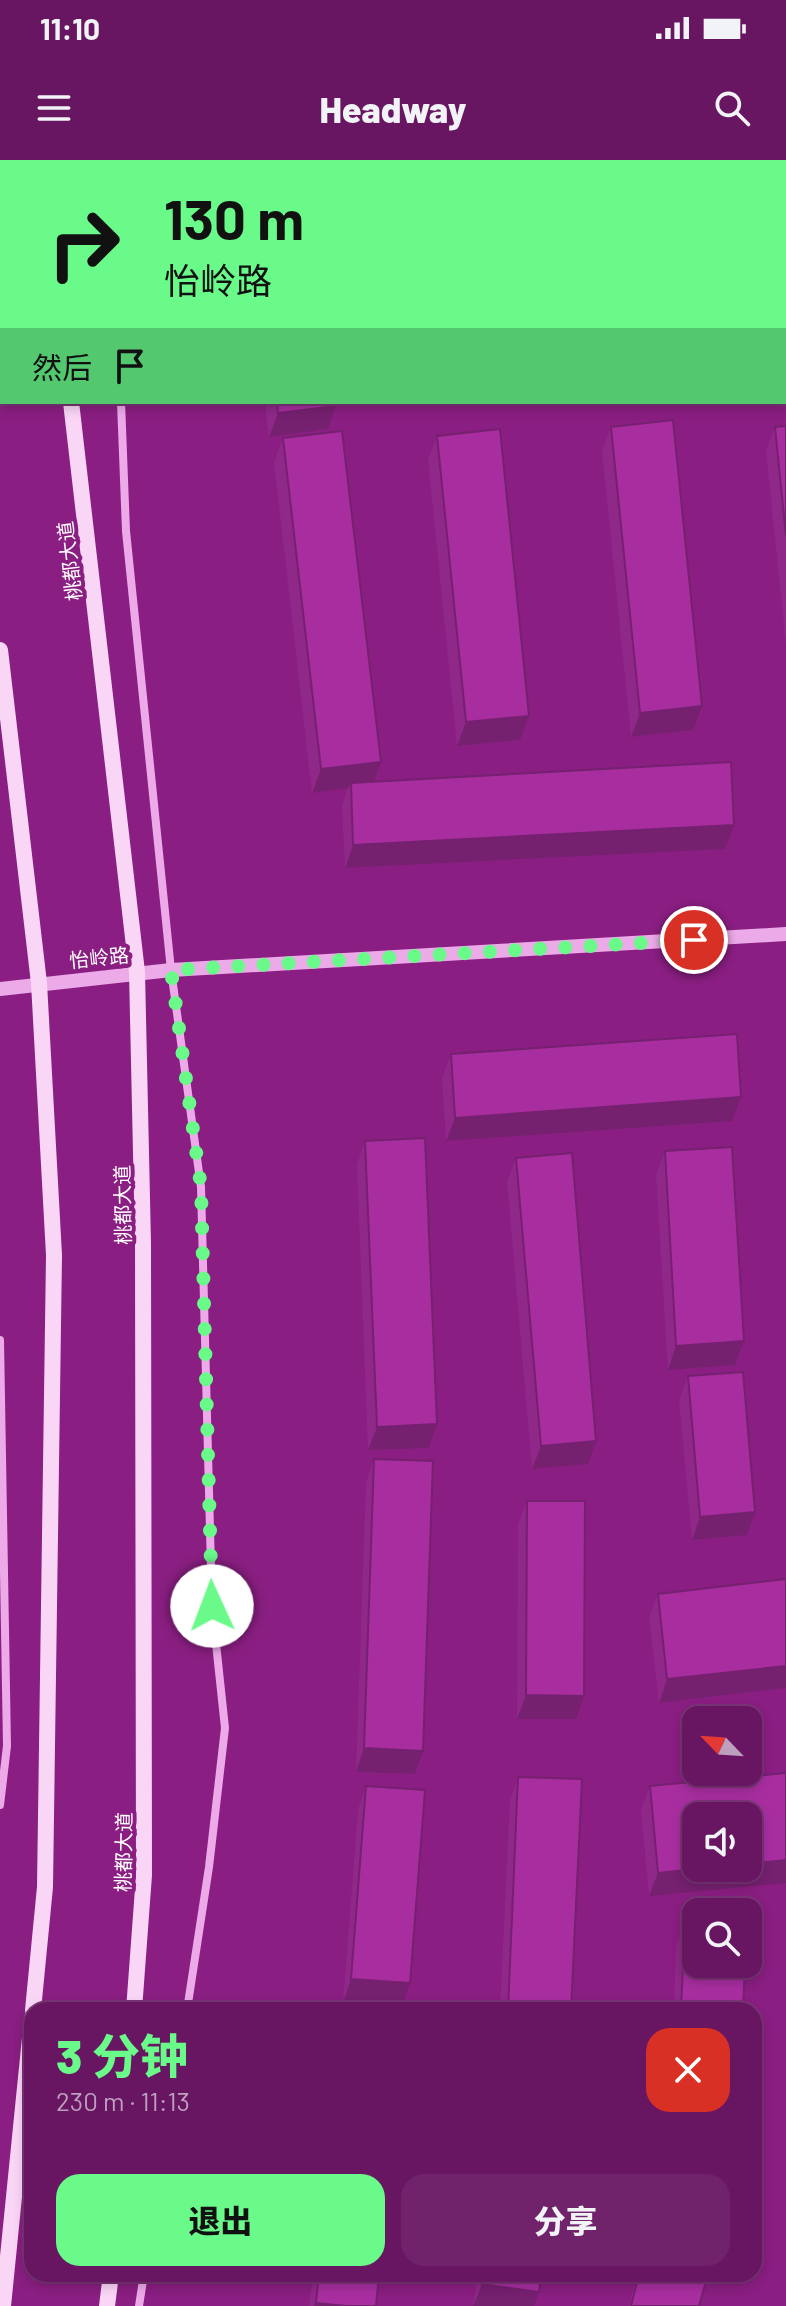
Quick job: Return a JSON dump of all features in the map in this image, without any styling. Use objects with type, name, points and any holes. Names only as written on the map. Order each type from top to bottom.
[{"type":"main road","name":"桃都大道","points":[[71,404],[137,972],[143,1243],[144,1875],[135,2002]]},
{"type":"main road","points":[[0,650],[39,983],[54,1255],[45,1887],[34,2002]]},
{"type":"main road","points":[[3,2306],[24,2097]]},
{"type":"main road","points":[[107,2306],[110,2282]]},
{"type":"street","points":[[121,404],[126,531],[171,970],[201,1187],[212,1606],[225,1728],[209,1867],[188,2002]]},
{"type":"street","name":"怡岭路","points":[[0,989],[137,972],[786,934]]},
{"type":"street","points":[[0,1340],[7,1746],[0,1805]]},
{"type":"street","points":[[139,2306],[143,2282]]},
{"type":"building","points":[[277,404],[336,404],[336,406],[278,413]]},
{"type":"building","points":[[673,420],[702,706],[640,713],[611,427]]},
{"type":"building","points":[[786,426],[786,536],[775,427]]},
{"type":"building","points":[[500,429],[529,716],[466,722],[437,436]]},
{"type":"building","points":[[342,431],[381,762],[321,769],[283,438]]},
{"type":"building","points":[[731,762],[734,825],[353,845],[351,783]]},
{"type":"building","points":[[737,1034],[741,1097],[455,1118],[451,1054]]},
{"type":"building","points":[[425,1138],[437,1424],[377,1427],[365,1141]]},
{"type":"building","points":[[732,1147],[744,1341],[676,1346],[665,1151]]},
{"type":"building","points":[[572,1153],[596,1441],[541,1446],[516,1158]]},
{"type":"building","points":[[743,1372],[755,1512],[700,1517],[688,1376]]},
{"type":"building","points":[[374,1459],[433,1461],[423,1751],[364,1748]]},
{"type":"building","points":[[527,1501],[585,1501],[584,1696],[526,1695]]},
{"type":"building","points":[[786,1579],[786,1666],[667,1679],[658,1594]]},
{"type":"building","points":[[786,1773],[786,1860],[762,1863],[762,1802],[682,1802],[682,1870],[658,1873],[650,1786],[682,1783],[682,1786],[762,1786],[762,1775]]},
{"type":"building","points":[[518,1777],[582,1779],[571,2002],[508,2002]]},
{"type":"building","points":[[366,1786],[425,1790],[410,1983],[351,1979]]},
{"type":"building","points":[[682,1978],[744,1978],[743,2002],[681,2002]]},
{"type":"building","points":[[318,2282],[378,2282],[376,2306],[316,2303]]},
{"type":"building","points":[[482,2282],[540,2282],[539,2292]]},
{"type":"building","points":[[637,2282],[706,2282],[699,2306],[631,2306]]},
{"type":"route","points":[[212,1606],[201,1187],[171,970],[694,940]]}]
